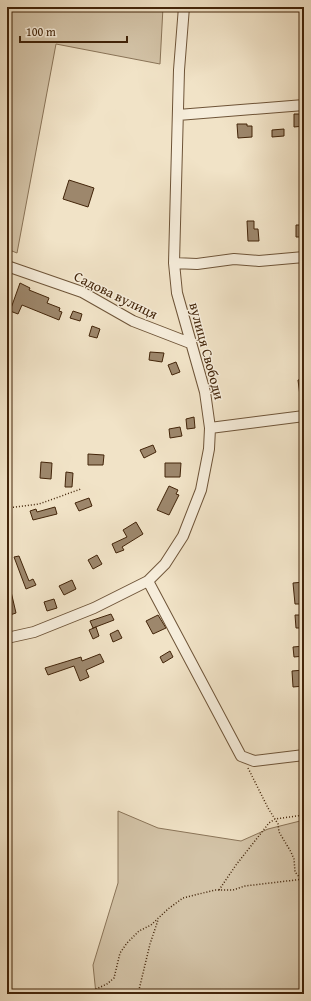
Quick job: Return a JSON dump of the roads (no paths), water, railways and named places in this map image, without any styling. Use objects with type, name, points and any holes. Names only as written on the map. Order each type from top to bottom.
[{"type":"street","name":"вулиця Свободи","points":[[7,638],[34,632],[94,608],[148,581],[165,564],[182,536],[202,490],[209,450],[210,428],[205,392],[177,293],[174,263],[179,70],[184,7]]},
{"type":"street","points":[[178,115],[304,105]]},
{"type":"street","points":[[174,263],[197,264],[234,259],[259,261],[304,257]]},
{"type":"street","name":"Садова вулиця","points":[[7,266],[82,292],[133,321],[190,343]]},
{"type":"street","points":[[210,428],[304,416]]},
{"type":"street","points":[[148,581],[241,756],[254,761],[304,755]]}]
